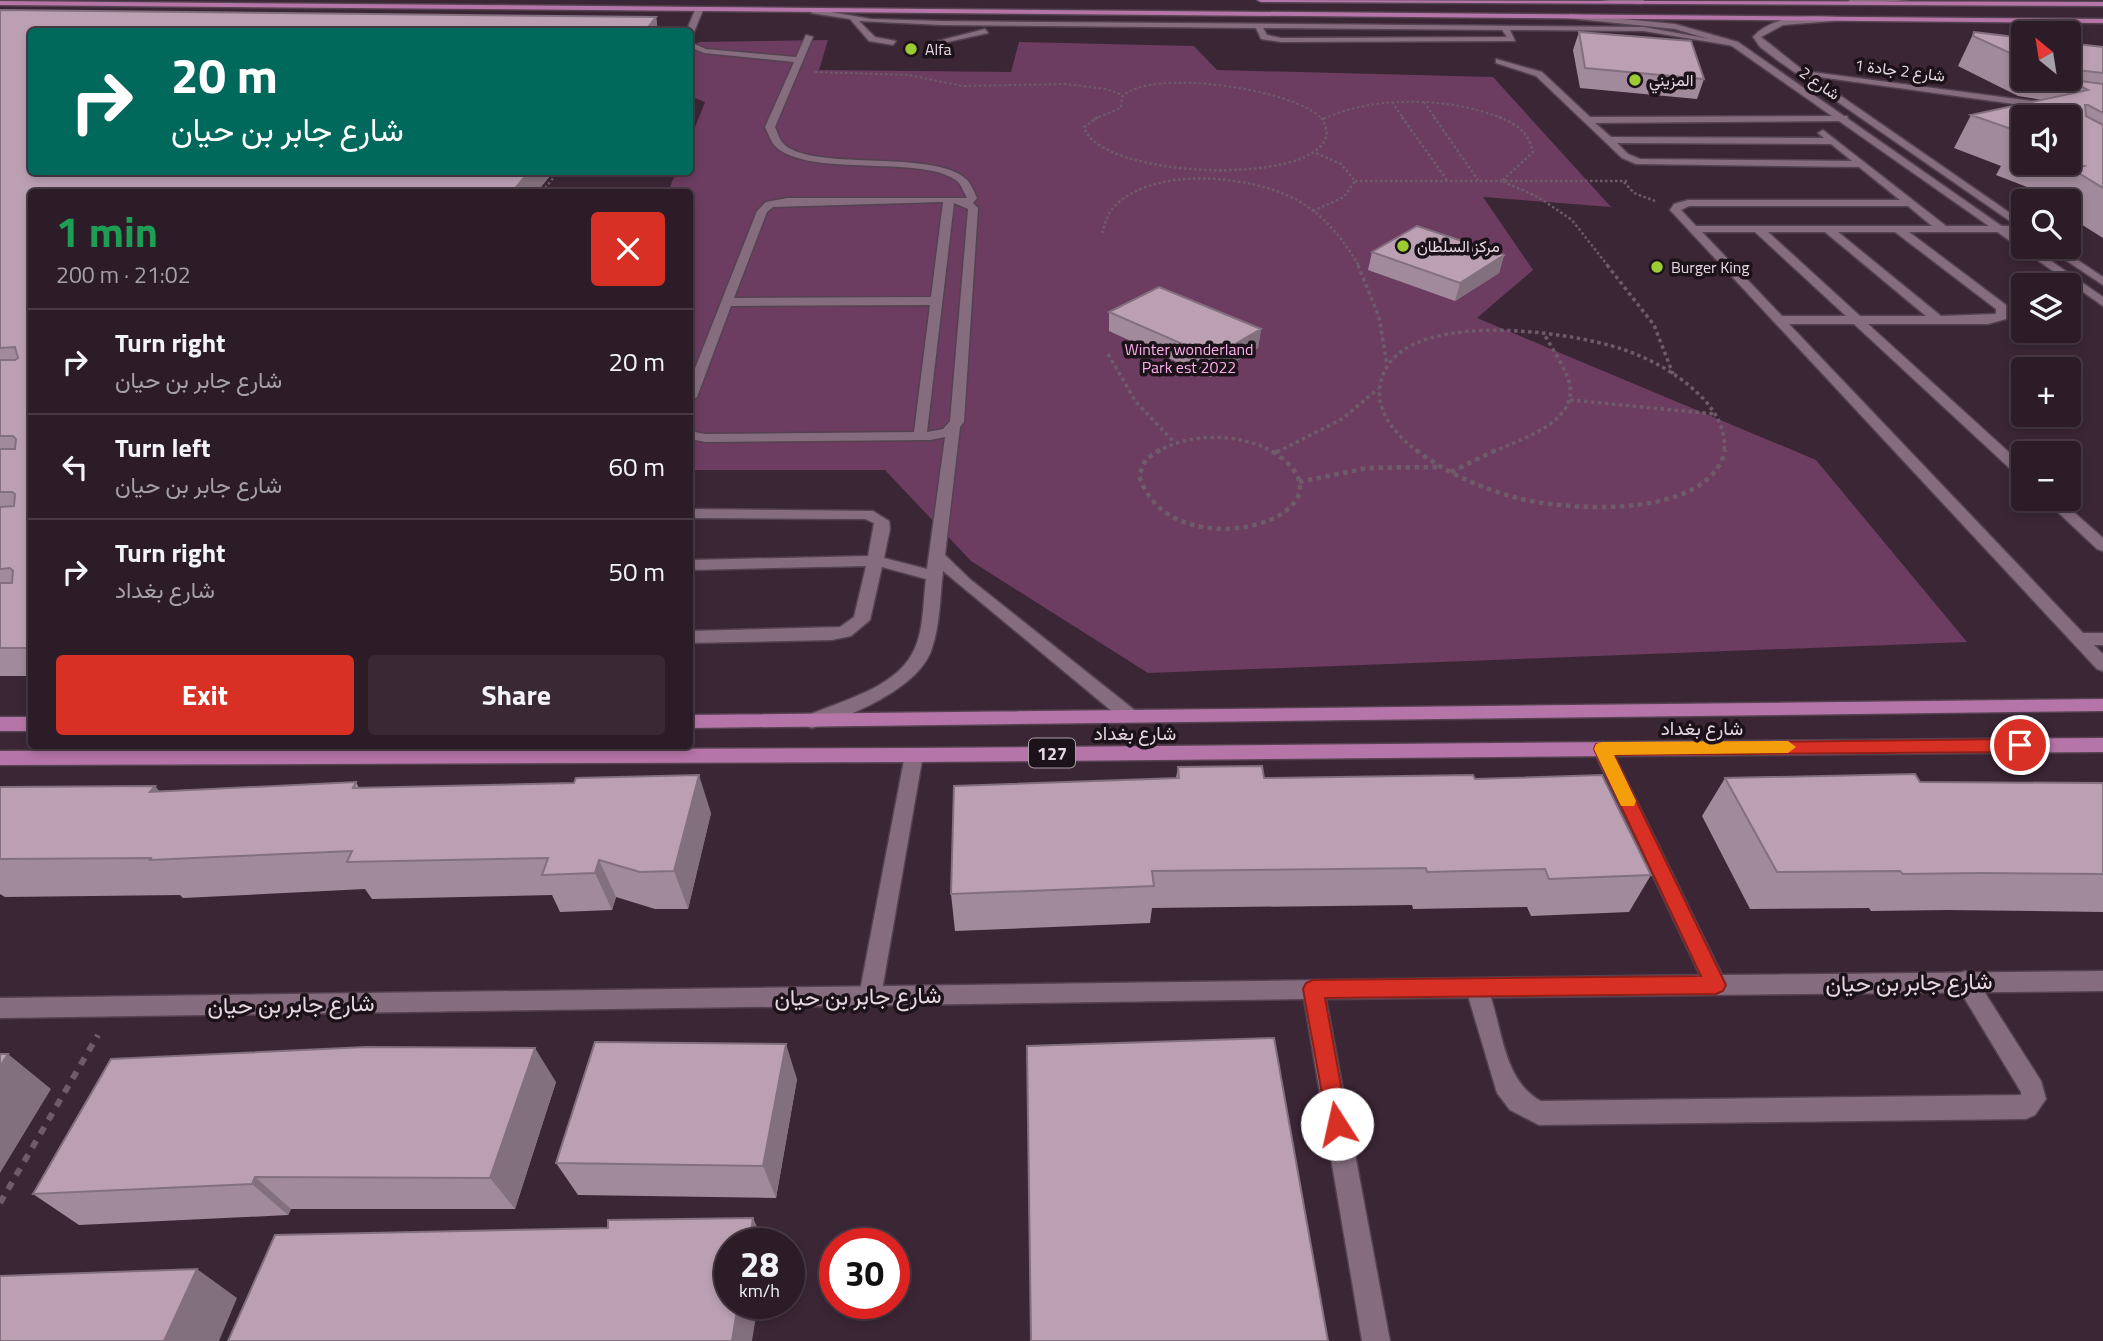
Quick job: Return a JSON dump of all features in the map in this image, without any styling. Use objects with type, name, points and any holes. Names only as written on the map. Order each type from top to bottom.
[{"type":"main road","points":[[1261,0],[2103,4]]},
{"type":"main road","points":[[2,3],[2103,20]]},
{"type":"main road","points":[[2017,20],[2103,29]]},
{"type":"main road","name":"شارع بغداد","points":[[693,722],[2103,705]]},
{"type":"main road","points":[[0,724],[28,724]]},
{"type":"main road","name":"شارع بغداد","points":[[0,758],[914,755],[2103,745]]},
{"type":"street","points":[[1604,0],[1649,3]]},
{"type":"street","points":[[1840,3],[1907,0]]},
{"type":"street","points":[[692,28],[699,10]]},
{"type":"street","points":[[814,11],[853,19],[1014,23],[1652,29],[1735,44]]},
{"type":"street","points":[[1088,24],[1350,14]]},
{"type":"street","name":"شارع 2","points":[[1570,16],[1684,28],[1735,44],[2011,237]]},
{"type":"street","name":"شارع 2","points":[[1863,18],[1787,23],[1759,33],[1757,37],[1763,45],[2011,220]]},
{"type":"street","points":[[853,19],[873,39],[893,43]]},
{"type":"street","points":[[934,43],[1014,23]]},
{"type":"street","points":[[1258,25],[1264,37],[1281,40],[1512,39],[1503,26]]},
{"type":"street","points":[[809,37],[770,127],[770,135],[775,142],[785,149],[817,159],[907,165],[938,171],[965,185],[972,198],[967,203]]},
{"type":"street","points":[[693,46],[704,51],[799,60]]},
{"type":"street","points":[[1499,61],[1539,74],[1633,161],[1652,164],[1862,164]]},
{"type":"street","name":"شارع 2 جادة 1","points":[[1787,78],[1805,75],[2043,105]]},
{"type":"street","name":"شارع 2 جادة 1","points":[[1996,98],[2011,108]]},
{"type":"street","points":[[1587,120],[1844,118]]},
{"type":"street","points":[[1805,119],[1943,229]]},
{"type":"street","points":[[1608,140],[1832,141]]},
{"type":"street","points":[[920,436],[949,200]]},
{"type":"street","points":[[693,389],[762,211],[770,204],[787,201],[949,200],[967,203],[974,211],[957,422],[953,427],[939,434],[920,436],[705,439],[693,436]]},
{"type":"street","points":[[1910,203],[1695,203],[1682,204],[1676,208],[1676,212],[2103,665]]},
{"type":"street","points":[[1691,229],[2011,229]]},
{"type":"street","points":[[1758,229],[2011,462]]},
{"type":"street","points":[[1828,229],[1938,320]]},
{"type":"street","points":[[1778,320],[1988,320],[2004,313],[1898,229]]},
{"type":"street","name":"شارع 2","points":[[2042,259],[2103,302]]},
{"type":"street","points":[[2069,259],[2103,282]]},
{"type":"street","points":[[726,302],[937,301]]},
{"type":"street","points":[[811,721],[894,683],[908,672],[921,654],[937,556],[953,427]]},
{"type":"street","points":[[2064,511],[2103,546]]},
{"type":"street","points":[[693,513],[875,516],[881,521],[882,529],[862,620],[845,632],[693,637]]},
{"type":"street","points":[[937,556],[965,584],[1130,717]]},
{"type":"street","points":[[693,565],[877,561],[934,576]]},
{"type":"street","points":[[2079,639],[2103,639]]},
{"type":"street","points":[[1602,749],[1716,985]]},
{"type":"street","points":[[870,996],[914,755]]},
{"type":"street","points":[[1477,989],[1504,1085],[1519,1102],[1539,1113],[2026,1107],[2034,1099],[2033,1089],[1965,981]]},
{"type":"street","name":"شارع جابر بن حيان","points":[[0,1009],[1313,989],[2103,981]]},
{"type":"street","points":[[1313,989],[1376,1341]]},
{"type":"path","points":[[799,60],[804,62],[800,69],[806,72],[920,77],[946,80],[963,86],[1081,86],[1123,95],[1138,89],[1169,85],[1229,86],[1283,97],[1307,107],[1323,119],[1328,133],[1314,152],[1278,164],[1231,169],[1169,167],[1131,160],[1103,148],[1083,130],[1089,121],[1121,108],[1123,95]]},
{"type":"path","points":[[1323,119],[1352,108],[1392,102],[1424,103],[1486,113],[1510,122],[1532,140],[1532,152],[1502,181]]},
{"type":"path","points":[[1392,102],[1447,181]]},
{"type":"path","points":[[1424,103],[1478,181]]},
{"type":"path","points":[[1314,152],[1341,164],[1354,180]]},
{"type":"path","points":[[1633,161],[1617,175],[1634,193],[1676,208]]},
{"type":"path","points":[[544,189],[556,175]]},
{"type":"path","points":[[1102,233],[1106,217],[1128,196],[1152,185],[1214,178],[1260,185],[1286,193],[1313,211],[1346,246],[1367,280],[1381,322],[1387,367]]},
{"type":"path","points":[[1354,180],[1637,181]]},
{"type":"path","points":[[1313,211],[1343,198],[1350,192],[1354,180]]},
{"type":"path","points":[[1502,181],[1551,204],[1580,228],[1654,325],[1673,374]]},
{"type":"path","points":[[1274,453],[1339,424],[1355,413],[1378,389],[1387,367],[1408,349],[1447,334],[1498,329],[1542,331],[1612,346],[1673,374],[1703,398],[1716,414],[1725,438],[1725,451],[1721,463],[1699,485],[1661,500],[1612,507],[1557,504],[1501,492],[1451,472],[1422,455],[1392,428],[1384,415],[1378,389]]},
{"type":"path","points":[[1451,472],[1552,423],[1567,408],[1570,400],[1567,378],[1542,331]]},
{"type":"path","points":[[1108,354],[1132,398],[1174,442]]},
{"type":"path","points":[[1570,400],[1716,414]]},
{"type":"path","points":[[1226,438],[1259,445],[1274,453],[1294,471],[1299,482],[1299,492],[1286,512],[1258,526],[1220,529],[1182,522],[1153,506],[1139,486],[1138,475],[1149,456],[1174,442],[1226,438]]},
{"type":"path","points":[[1299,482],[1367,468],[1441,467]]},
{"type":"path","points":[[0,1203],[115,1007]]},
{"type":"green space","name":"Winter wonderland Park est 2022","points":[[828,40],[819,70],[1011,72],[1019,42],[1194,46],[1217,70],[1493,77],[1611,207],[1483,197],[1533,270],[1477,318],[1816,460],[1967,642],[1148,673],[971,561],[885,470],[693,470],[693,189],[669,189],[675,175],[693,175],[693,132],[705,102],[693,97],[693,48],[699,42]]},
{"type":"building","points":[[0,10],[656,17],[647,28],[28,28],[28,175],[526,175],[515,189],[28,189],[28,648],[0,648],[0,583],[12,583],[13,571],[10,568],[0,569],[0,507],[14,506],[15,494],[0,492],[0,449],[15,449],[16,439],[13,436],[0,436],[0,360],[18,358],[15,347],[0,348]]},
{"type":"building","points":[[1579,32],[1691,41],[1704,79],[1585,68]]},
{"type":"building","points":[[1974,32],[2011,37],[2011,53],[1973,36]]},
{"type":"building","points":[[2081,44],[2103,47],[2103,73],[2081,70]]},
{"type":"building","points":[[2081,81],[2103,84],[2103,113],[2085,105],[2086,116],[2103,125],[2103,188],[2081,175],[2081,167],[2084,166],[2081,165],[2081,105],[2018,105],[2088,90],[2081,87]]},
{"type":"building","points":[[2011,106],[2011,129],[1971,115]]},
{"type":"building","points":[[1417,226],[1504,255],[1460,283],[1372,252]]},
{"type":"building","points":[[1159,287],[1261,329],[1212,357],[1109,312]]},
{"type":"building","points":[[1262,766],[1264,778],[1473,775],[1475,779],[1602,775],[1651,875],[1549,879],[1545,869],[1427,872],[1426,868],[1152,871],[1154,886],[951,894],[954,786],[1179,778],[1178,767]]},
{"type":"building","points":[[1915,774],[1920,782],[2102,783],[2103,874],[1777,872],[1725,778]]},
{"type":"building","points":[[699,775],[674,871],[640,872],[599,860],[595,873],[542,875],[548,858],[347,862],[352,851],[150,860],[151,858],[0,859],[0,787],[155,786],[150,792],[356,782],[353,788],[574,783],[576,778]]},
{"type":"building","points":[[1274,1038],[1328,1341],[1031,1341],[1027,1046]]},
{"type":"building","points":[[595,1042],[786,1044],[763,1166],[556,1163]]},
{"type":"building","points":[[366,1047],[535,1048],[490,1178],[255,1177],[252,1184],[33,1194],[111,1059]]},
{"type":"building","points":[[0,1054],[8,1054],[0,1066]]},
{"type":"building","points":[[753,1218],[751,1228],[714,1228],[714,1319],[736,1319],[732,1341],[228,1341],[275,1235],[608,1228],[608,1220]]},
{"type":"building","points":[[197,1269],[164,1341],[0,1341],[0,1276]]},
{"type":"slow traffic","points":[[1627,801],[1602,749],[1788,747]]},
{"type":"place","name":"Alfa","points":[[911,49]]},
{"type":"place","name":"المزيني","points":[[1635,80]]},
{"type":"place","name":"مركز السلطان","points":[[1403,246]]},
{"type":"place","name":"Burger King","points":[[1657,267]]},
{"type":"route","points":[[1337,1124],[1313,989],[1716,985],[1602,749],[2020,745]]}]
